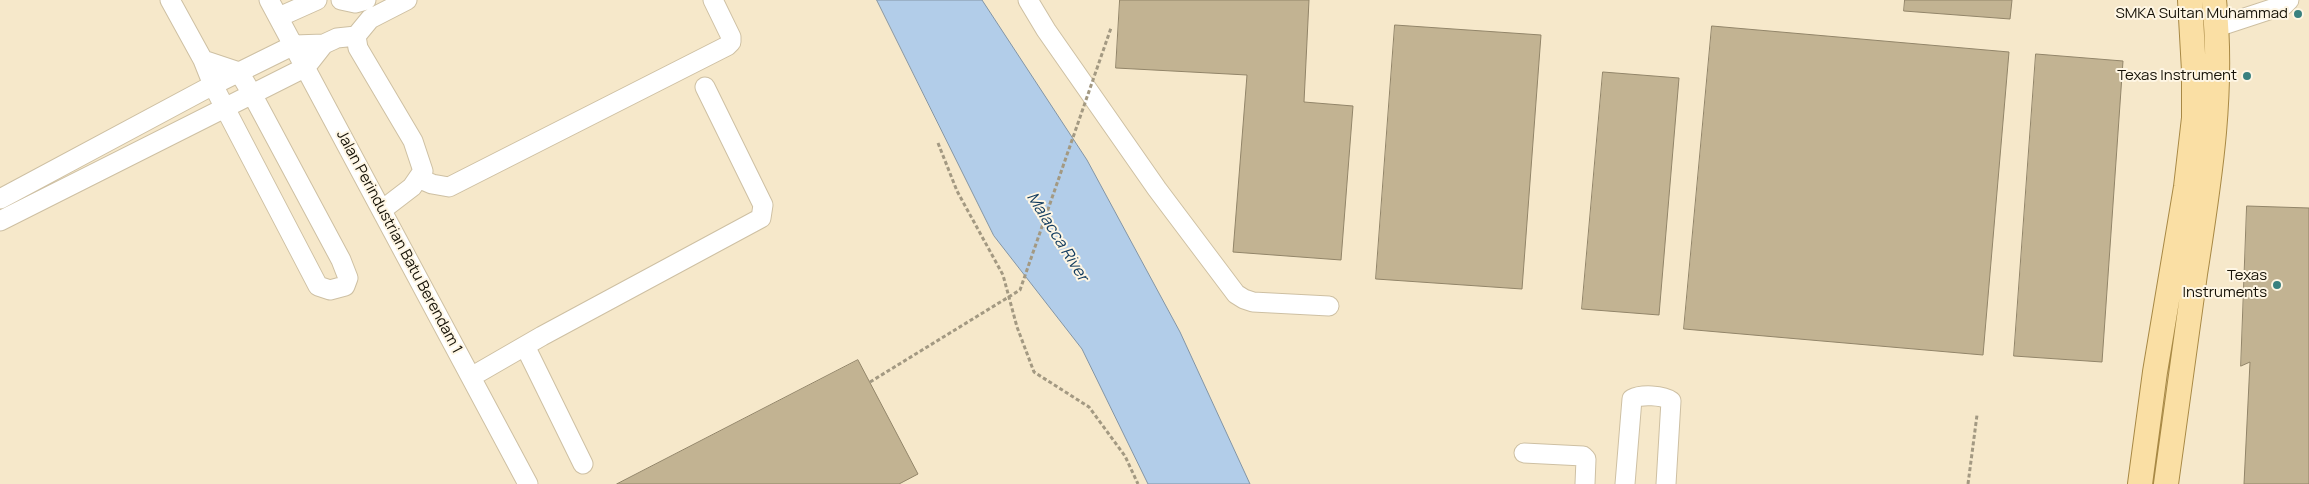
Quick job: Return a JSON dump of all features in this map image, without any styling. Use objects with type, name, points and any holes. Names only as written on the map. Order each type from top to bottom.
[{"type":"main road","points":[[2140,484],[2186,187],[2194,118],[2194,71],[2190,0]]},
{"type":"main road","points":[[2166,484],[2216,121],[2218,77],[2217,27],[2214,0]]},
{"type":"street","points":[[170,0],[203,60],[213,85],[318,286],[330,290],[345,286],[348,278],[341,260],[239,72],[203,60]]},
{"type":"street","name":"Jalan Perindustrian Batu Berendam 1","points":[[269,0],[528,484]]},
{"type":"street","points":[[279,17],[317,0]]},
{"type":"street","points":[[341,0],[355,4],[366,0]]},
{"type":"street","points":[[0,199],[213,85],[294,45],[324,44],[337,38],[356,36],[370,19],[407,0]]},
{"type":"street","points":[[418,178],[432,184],[450,187],[727,46],[731,42],[731,37],[713,0]]},
{"type":"street","points":[[1028,0],[1046,30],[1157,189],[1236,294],[1253,302],[1328,306]]},
{"type":"street","points":[[2217,27],[2284,5],[2288,0]]},
{"type":"street","points":[[356,36],[358,48],[413,141],[423,171],[412,187],[382,210]]},
{"type":"street","points":[[0,221],[306,67],[324,44]]},
{"type":"street","points":[[471,377],[761,218],[763,205],[705,86]]},
{"type":"street","points":[[525,346],[583,464]]},
{"type":"street","points":[[1625,484],[1632,399],[1637,396],[1666,398],[1671,402],[1666,484]]},
{"type":"street","points":[[1524,453],[1583,456],[1586,459],[1585,484]]},
{"type":"path","points":[[870,382],[1020,290],[1111,28]]},
{"type":"path","points":[[938,143],[957,191],[1003,275],[1017,327],[1034,372],[1090,407],[1125,456],[1138,484]]},
{"type":"path","points":[[1968,484],[1977,415]]},
{"type":"water","name":"Malacca River","points":[[877,0],[982,0],[1087,160],[1180,332],[1250,484],[1148,484],[1082,349],[994,236]]},
{"type":"building","points":[[1120,0],[1309,0],[1304,102],[1353,106],[1341,260],[1233,252],[1247,75],[1116,68]]},
{"type":"building","points":[[1905,0],[2012,0],[2010,19],[1904,11]]},
{"type":"building","points":[[1395,25],[1541,35],[1522,289],[1376,279]]},
{"type":"building","points":[[1712,26],[2009,52],[1983,355],[1684,329]]},
{"type":"building","points":[[2036,54],[2123,61],[2102,362],[2014,356]]},
{"type":"building","points":[[1603,72],[1679,78],[1659,315],[1582,309]]},
{"type":"building","points":[[2247,206],[2309,208],[2309,484],[2244,484],[2250,362],[2241,366]]},
{"type":"building","points":[[858,360],[918,474],[899,484],[617,484]]},
{"type":"place","name":"SMKA Sultan Muhammad","points":[[2298,14]]},
{"type":"place","name":"Texas Instrument","points":[[2247,76]]},
{"type":"place","name":"Texas Instruments","points":[[2277,285]]}]
